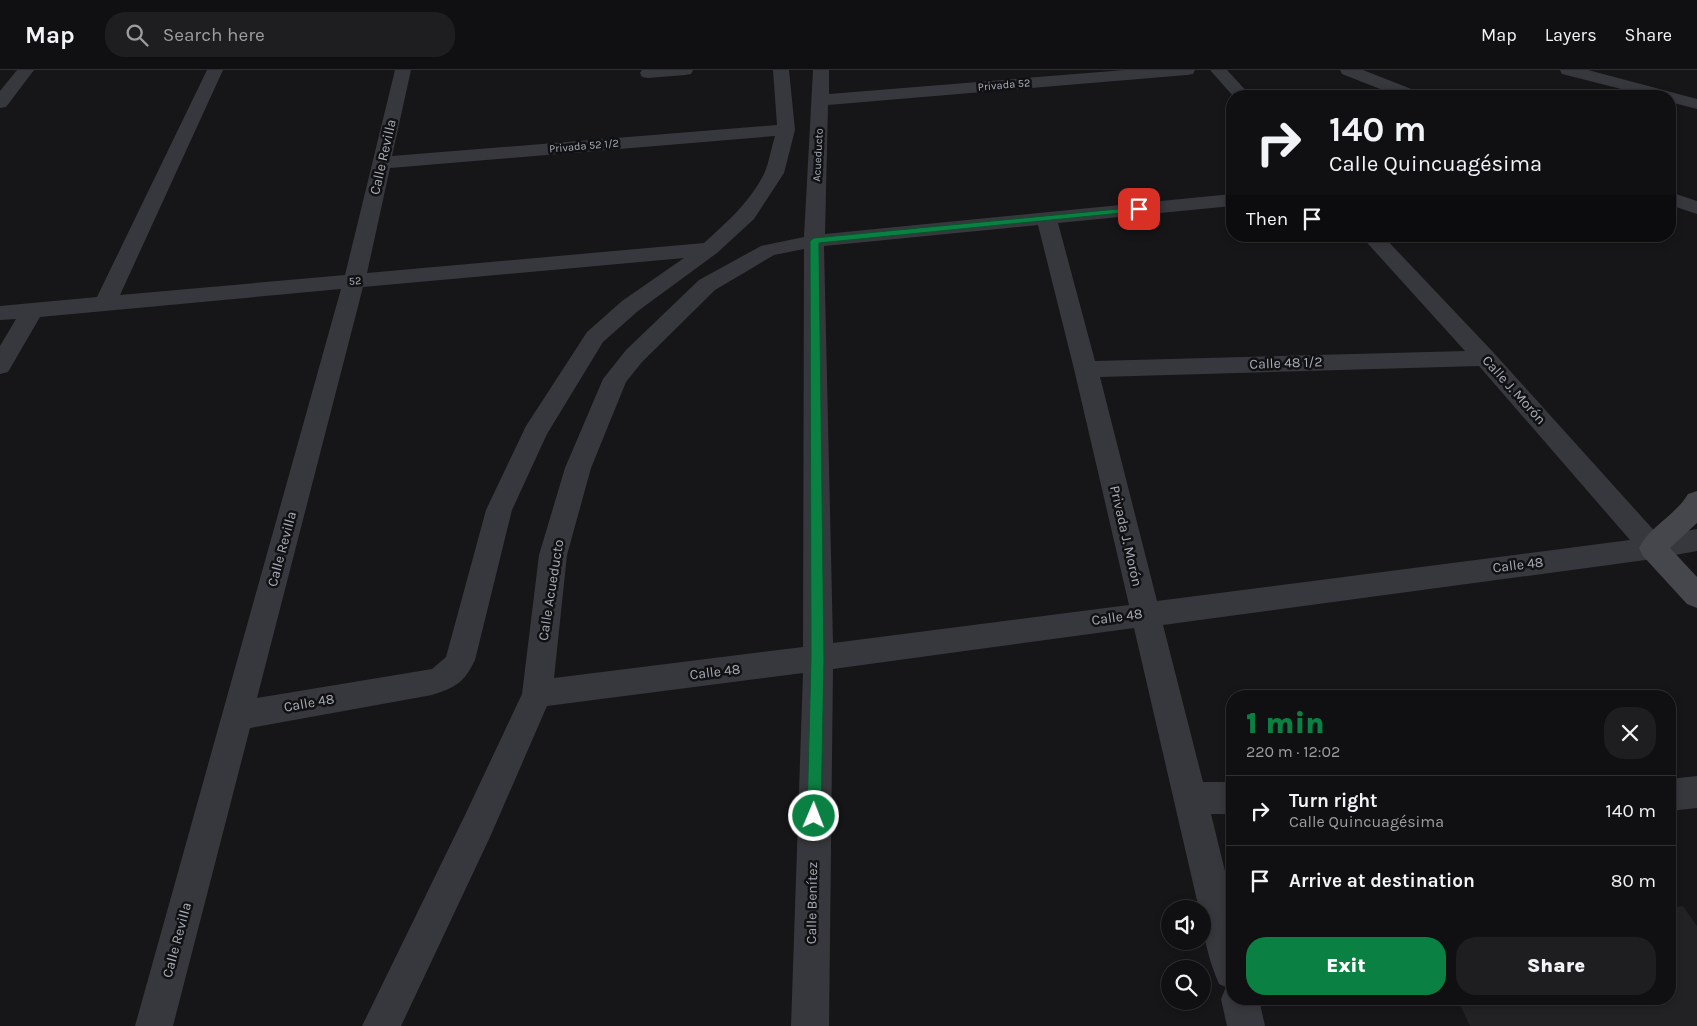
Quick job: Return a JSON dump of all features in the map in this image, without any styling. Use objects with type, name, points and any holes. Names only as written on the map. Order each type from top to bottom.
[{"type":"main road","points":[[1697,501],[1691,512],[1653,548],[1697,596]]},
{"type":"street","points":[[0,103],[26,70]]},
{"type":"street","points":[[104,304],[215,70]]},
{"type":"street","name":"Calle Revilla","points":[[154,1026],[354,281],[404,70]]},
{"type":"street","points":[[648,74],[685,70]]},
{"type":"street","points":[[710,249],[747,215],[774,173],[786,130],[781,70]]},
{"type":"street","name":"Acueducto","points":[[814,241],[821,70]]},
{"type":"street","name":"Privada 52","points":[[821,100],[1187,70]]},
{"type":"street","points":[[1218,70],[1236,90]]},
{"type":"street","points":[[1348,70],[1398,90]]},
{"type":"street","points":[[1568,70],[1646,90]]},
{"type":"street","points":[[1676,98],[1697,104]]},
{"type":"street","name":"Privada 52 1/2","points":[[382,163],[786,130]]},
{"type":"street","points":[[1676,200],[1697,208]]},
{"type":"street","name":"Calle Acueducto","points":[[381,1026],[478,824],[537,694],[553,555],[578,468],[615,379],[634,356],[707,284],[768,250],[814,241],[1226,201]]},
{"type":"street","name":"Privada J. Morón","points":[[1046,218],[1086,369],[1226,947]]},
{"type":"street","name":"Calle Benítez","points":[[810,1026],[818,659],[814,241]]},
{"type":"street","name":"Calle J. Morón","points":[[1377,242],[1485,358],[1653,548]]},
{"type":"street","name":"52","points":[[0,314],[710,249]]},
{"type":"street","name":"Calle 48","points":[[237,716],[432,682],[452,672],[460,660],[499,510],[535,432],[566,381],[595,337],[630,306],[710,249]]},
{"type":"street","points":[[0,366],[32,311]]},
{"type":"street","name":"Calle 48 1/2","points":[[1086,369],[1485,358]]},
{"type":"street","name":"Calle 48","points":[[537,694],[818,659],[1144,614],[1653,548],[1697,540]]},
{"type":"street","points":[[1676,794],[1697,792]]},
{"type":"street","points":[[1189,798],[1226,798]]},
{"type":"street","points":[[1241,1005],[1246,1026]]},
{"type":"shaded area","points":[[1683,906],[1697,926],[1697,1026],[1470,1026],[1460,1005],[1676,1005],[1676,907]]},
{"type":"route","points":[[814,816],[818,659],[814,241],[1139,209]]}]
